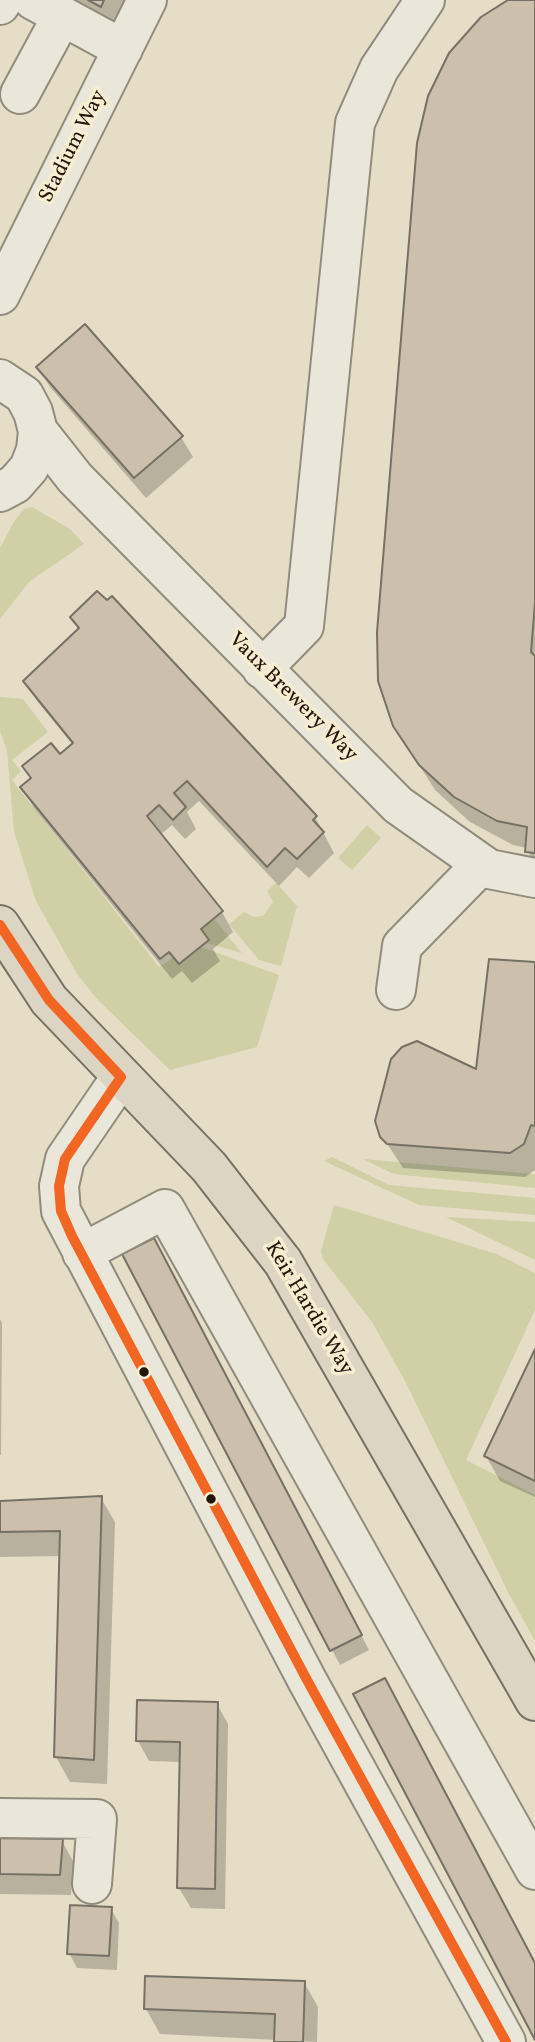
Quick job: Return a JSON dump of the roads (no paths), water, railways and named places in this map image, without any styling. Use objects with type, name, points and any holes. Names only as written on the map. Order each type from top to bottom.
[{"type":"main road","name":"Keir Hardie Way","points":[[0,925],[48,1000],[209,1167],[283,1262],[535,1701]]},
{"type":"street","points":[[0,5],[3,0]]},
{"type":"street","name":"Stadium Way","points":[[0,295],[148,0]]},
{"type":"street","points":[[262,669],[303,626],[355,123],[379,69],[425,0]]},
{"type":"street","points":[[20,94],[48,8],[123,50]]},
{"type":"street","points":[[0,492],[15,484],[29,468],[36,450],[38,431],[33,412],[23,395],[3,372]]},
{"type":"street","name":"Vaux Brewery Way","points":[[38,431],[75,478],[398,805],[481,865],[535,878]]},
{"type":"street","points":[[29,468],[75,478]]},
{"type":"street","points":[[396,990],[402,946],[481,865]]},
{"type":"street","points":[[121,1077],[65,1159],[59,1186],[61,1211],[307,1680],[506,2042]]},
{"type":"street","points":[[82,1253],[165,1209],[535,1870]]},
{"type":"street","points":[[0,1818],[97,1819],[92,1884]]}]
